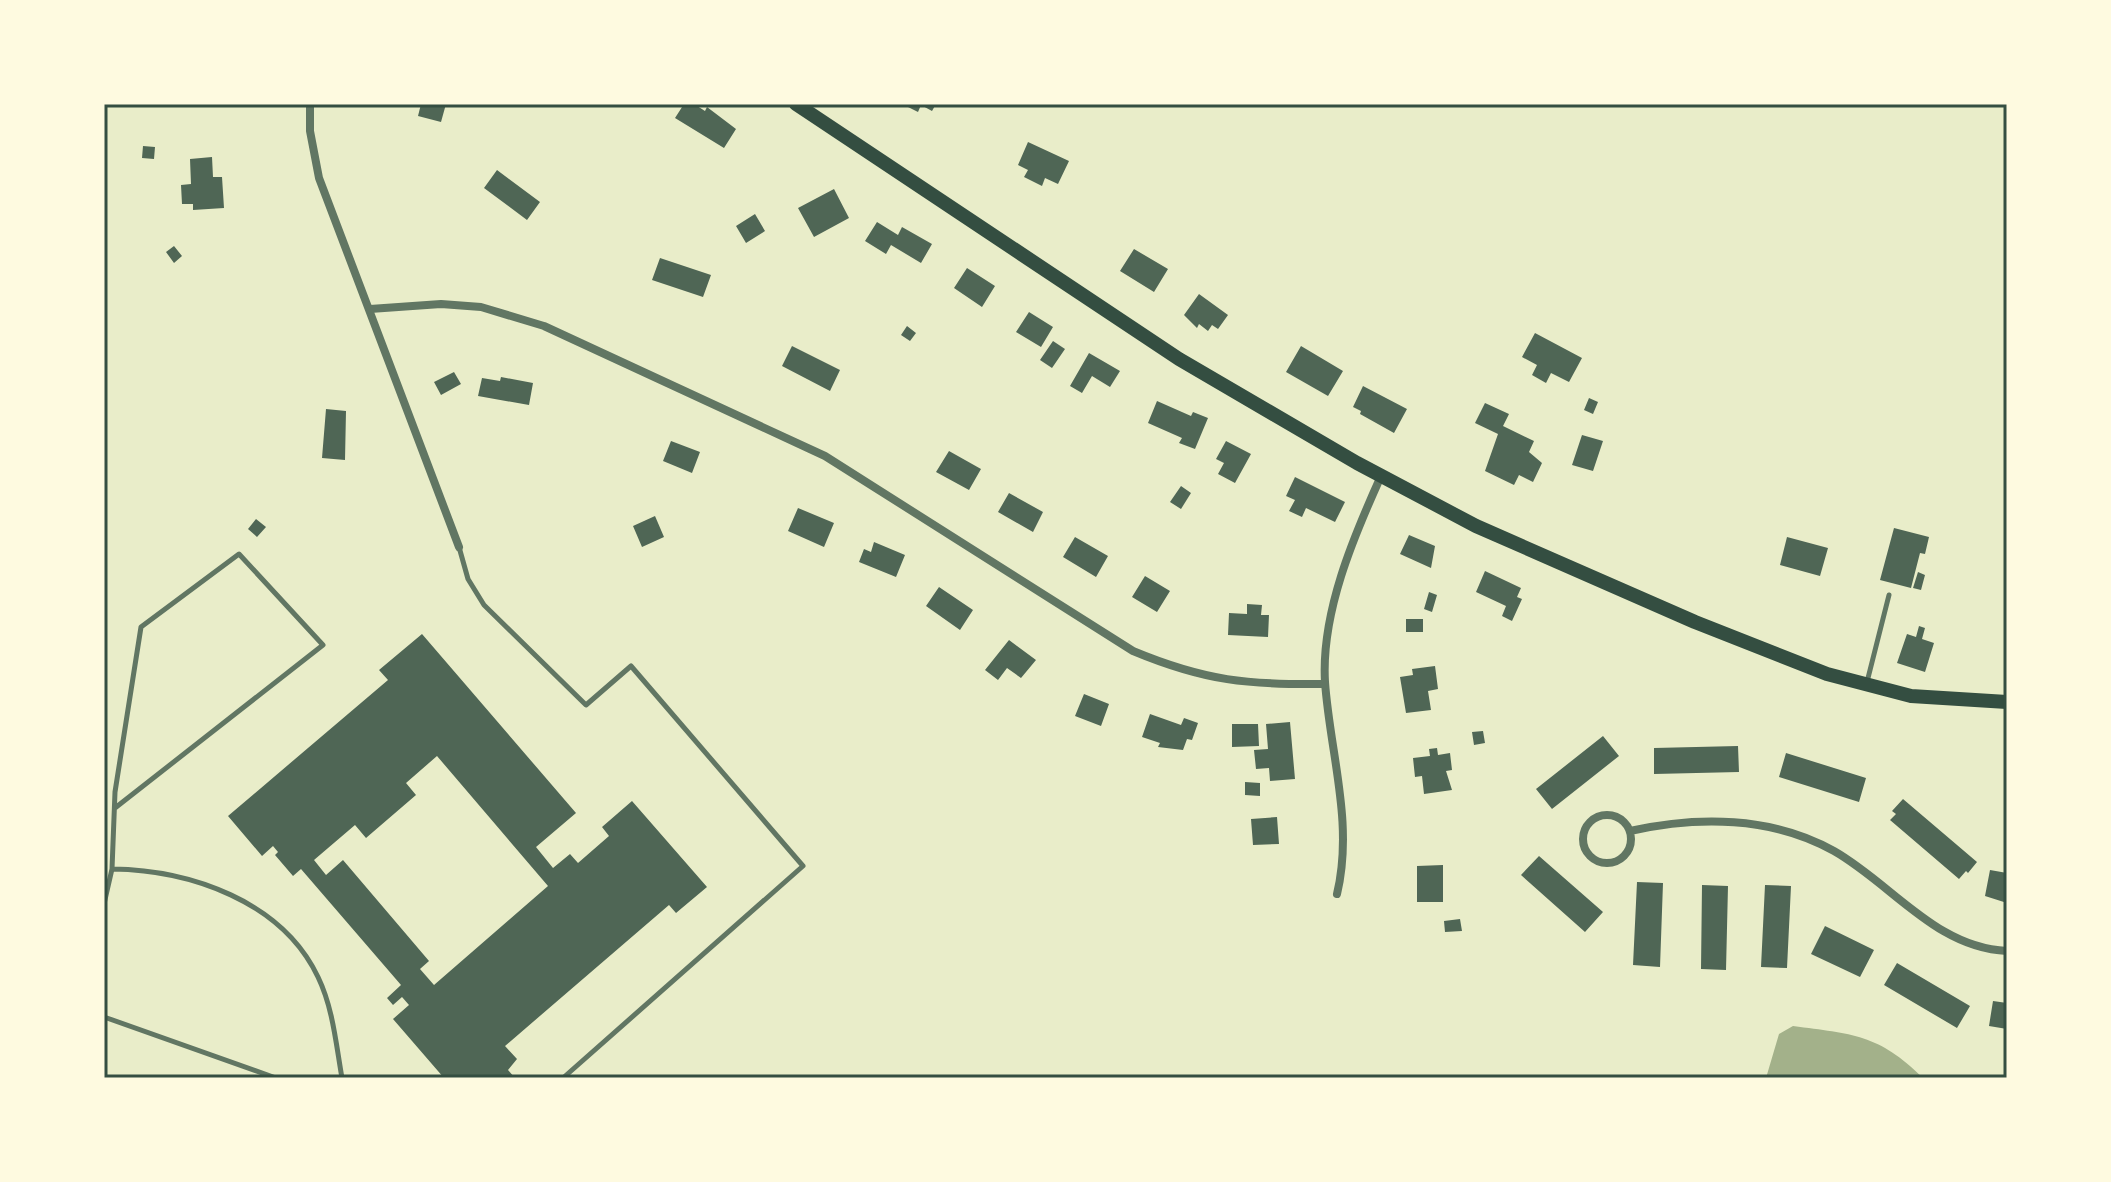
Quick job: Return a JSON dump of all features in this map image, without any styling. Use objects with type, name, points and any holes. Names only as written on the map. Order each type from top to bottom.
[{"type":"main road","points":[[796,104],[1179,359],[1381,476],[1476,526],[1695,622],[1866,687],[1925,698],[2007,702]]},
{"type":"street","points":[[310,104],[310,131],[319,178],[459,547]]},
{"type":"street","points":[[370,309],[441,304],[481,307],[544,326],[825,456],[1133,651],[1203,678],[1232,683],[1325,684]]},
{"type":"street","points":[[1337,894],[1345,842],[1325,684],[1329,634],[1358,529],[1381,476]]},
{"type":"street","points":[[1601,816],[1617,817],[1630,831],[1629,850],[1618,861],[1599,861],[1585,848],[1586,828],[1601,816]]},
{"type":"street","points":[[1630,831],[1692,821],[1724,822],[1775,829],[1804,837],[1835,852],[1945,933],[1980,948],[2007,951]]},
{"type":"lane","points":[[459,547],[468,579],[484,605],[586,705],[631,666],[803,866],[563,1078]]},
{"type":"lane","points":[[104,904],[112,869],[115,808],[141,627],[239,554],[323,645],[115,808]]},
{"type":"lane","points":[[1866,687],[1889,595]]},
{"type":"lane","points":[[112,869],[162,871],[211,885],[244,902],[283,933],[308,961],[323,989],[342,1078]]},
{"type":"lane","points":[[104,1017],[276,1078]]},
{"type":"shaded area","points":[[1793,1026],[1864,1038],[1892,1052],[1923,1078],[1766,1078],[1779,1034]]},
{"type":"building","points":[[421,104],[446,104],[441,122],[418,116]]},
{"type":"building","points":[[684,104],[694,104],[705,111],[707,107],[736,129],[724,148],[675,118]]},
{"type":"building","points":[[902,104],[936,104],[932,111],[921,105],[918,112]]},
{"type":"building","points":[[1028,142],[1069,161],[1058,184],[1045,178],[1042,186],[1024,177],[1028,170],[1018,165]]},
{"type":"building","points":[[143,146],[155,147],[154,159],[142,158]]},
{"type":"building","points":[[212,157],[213,177],[222,177],[224,208],[193,210],[193,204],[182,204],[181,185],[191,184],[190,159]]},
{"type":"building","points":[[497,170],[540,202],[527,220],[484,188]]},
{"type":"building","points":[[834,189],[849,218],[814,237],[798,208]]},
{"type":"building","points":[[755,214],[765,231],[746,243],[736,226]]},
{"type":"building","points":[[877,222],[898,235],[902,227],[932,244],[921,263],[891,245],[886,254],[865,241]]},
{"type":"building","points":[[174,246],[182,256],[174,263],[166,252]]},
{"type":"building","points":[[1134,249],[1168,269],[1154,292],[1120,271]]},
{"type":"building","points":[[660,258],[711,275],[703,297],[652,280]]},
{"type":"building","points":[[967,268],[995,286],[982,307],[954,288]]},
{"type":"building","points":[[1199,294],[1228,315],[1218,329],[1212,325],[1208,331],[1199,324],[1197,328],[1184,315]]},
{"type":"building","points":[[1029,312],[1053,327],[1041,347],[1016,332]]},
{"type":"building","points":[[907,326],[916,333],[910,341],[901,335]]},
{"type":"building","points":[[1535,333],[1582,358],[1569,382],[1551,373],[1546,383],[1532,375],[1537,365],[1522,357]]},
{"type":"building","points":[[1053,341],[1065,349],[1052,368],[1040,360]]},
{"type":"building","points":[[792,346],[840,370],[830,391],[782,366]]},
{"type":"building","points":[[1301,346],[1343,371],[1328,396],[1286,372]]},
{"type":"building","points":[[1089,353],[1120,371],[1110,387],[1092,376],[1082,393],[1070,386]]},
{"type":"building","points":[[454,372],[461,384],[441,395],[434,382]]},
{"type":"building","points":[[501,377],[533,383],[529,405],[478,396],[482,378],[500,381]]},
{"type":"building","points":[[1363,386],[1407,409],[1394,433],[1353,407]]},
{"type":"building","points":[[1589,398],[1598,402],[1593,414],[1584,410]]},
{"type":"building","points":[[1157,401],[1191,416],[1193,412],[1208,418],[1195,449],[1179,443],[1182,438],[1148,423]]},
{"type":"building","points":[[1485,403],[1509,414],[1503,426],[1534,441],[1529,452],[1542,463],[1533,482],[1519,475],[1514,485],[1485,471],[1498,434],[1475,423]]},
{"type":"building","points":[[326,409],[346,411],[345,460],[322,458]]},
{"type":"building","points":[[1582,435],[1603,441],[1593,471],[1572,465]]},
{"type":"building","points":[[671,441],[700,452],[692,473],[663,461]]},
{"type":"building","points":[[1226,441],[1251,454],[1235,483],[1218,474],[1224,463],[1216,459]]},
{"type":"building","points":[[949,451],[981,469],[969,490],[936,472]]},
{"type":"building","points":[[1295,477],[1345,502],[1335,522],[1306,508],[1302,517],[1289,511],[1295,500],[1286,496]]},
{"type":"building","points":[[1181,486],[1191,493],[1181,509],[1170,502]]},
{"type":"building","points":[[1009,493],[1043,512],[1033,532],[998,512]]},
{"type":"building","points":[[798,508],[834,523],[824,547],[788,531]]},
{"type":"building","points":[[655,516],[664,537],[642,547],[633,526]]},
{"type":"building","points":[[256,519],[266,527],[257,537],[248,529]]},
{"type":"building","points":[[1894,528],[1929,537],[1925,554],[1920,553],[1911,588],[1880,580]]},
{"type":"building","points":[[1409,535],[1435,546],[1431,568],[1400,554]]},
{"type":"building","points":[[1075,537],[1108,556],[1096,577],[1063,557]]},
{"type":"building","points":[[1787,537],[1828,548],[1820,576],[1780,565]]},
{"type":"building","points":[[874,542],[905,555],[896,577],[859,562],[864,549],[871,552]]},
{"type":"building","points":[[1485,571],[1521,588],[1517,597],[1522,599],[1512,621],[1502,616],[1506,606],[1476,592]]},
{"type":"building","points":[[1918,572],[1925,575],[1921,590],[1913,588]]},
{"type":"building","points":[[1145,576],[1170,591],[1157,612],[1132,597]]},
{"type":"building","points":[[939,587],[973,610],[960,630],[926,606]]},
{"type":"building","points":[[1429,592],[1437,595],[1432,612],[1424,609]]},
{"type":"building","points":[[1247,604],[1262,605],[1261,615],[1269,615],[1268,637],[1228,635],[1229,613],[1247,614]]},
{"type":"building","points":[[1406,619],[1423,619],[1423,632],[1406,632]]},
{"type":"building","points":[[1919,626],[1925,628],[1922,639],[1934,643],[1925,672],[1897,663],[1907,634],[1916,637]]},
{"type":"building","points":[[422,634],[576,813],[536,847],[553,868],[570,854],[578,863],[609,836],[602,827],[632,801],[707,887],[676,913],[669,905],[505,1046],[517,1059],[508,1070],[515,1078],[444,1078],[393,1019],[409,1005],[402,997],[393,1005],[387,998],[401,985],[301,869],[293,876],[275,855],[278,852],[273,846],[262,856],[228,816],[388,680],[379,670]],"holes":[[[437,756],[548,886],[434,985],[420,969],[429,961],[343,860],[326,875],[314,860],[355,825],[366,838],[416,795],[406,783]]]},
{"type":"building","points":[[1009,640],[1036,660],[1021,678],[1007,668],[998,680],[985,670]]},
{"type":"building","points":[[1435,666],[1438,689],[1428,691],[1431,710],[1406,713],[1400,677],[1413,675],[1412,669]]},
{"type":"building","points":[[1084,694],[1109,704],[1101,726],[1075,716]]},
{"type":"building","points":[[1150,714],[1181,725],[1184,718],[1198,723],[1192,740],[1187,739],[1183,750],[1158,747],[1160,743],[1142,737]]},
{"type":"building","points":[[1290,722],[1295,779],[1270,781],[1269,768],[1256,769],[1254,750],[1268,749],[1266,724]]},
{"type":"building","points":[[1232,724],[1258,724],[1259,746],[1232,747]]},
{"type":"building","points":[[1483,731],[1485,743],[1474,745],[1472,732]]},
{"type":"building","points":[[1603,736],[1619,756],[1552,809],[1536,789]]},
{"type":"building","points":[[1738,746],[1739,772],[1654,774],[1654,748]]},
{"type":"building","points":[[1437,748],[1438,755],[1450,753],[1452,770],[1446,771],[1452,790],[1424,794],[1422,776],[1415,777],[1413,758],[1430,756],[1429,749]]},
{"type":"building","points":[[1786,753],[1866,778],[1859,802],[1779,777]]},
{"type":"building","points":[[1245,782],[1260,783],[1260,796],[1245,795]]},
{"type":"building","points":[[1903,799],[1977,862],[1968,873],[1966,871],[1959,879],[1890,820],[1896,814],[1892,811]]},
{"type":"building","points":[[1277,817],[1279,844],[1253,845],[1251,819]]},
{"type":"building","points":[[1539,856],[1603,912],[1585,932],[1521,875]]},
{"type":"building","points":[[1443,865],[1443,902],[1417,902],[1417,866]]},
{"type":"building","points":[[1990,870],[2007,873],[2007,903],[1985,896]]},
{"type":"building","points":[[1637,882],[1663,883],[1660,967],[1633,965]]},
{"type":"building","points":[[1702,885],[1728,886],[1726,970],[1701,969]]},
{"type":"building","points":[[1765,885],[1791,886],[1787,968],[1761,967]]},
{"type":"building","points":[[1460,919],[1462,931],[1445,932],[1444,921]]},
{"type":"building","points":[[1825,926],[1874,950],[1860,977],[1811,954]]},
{"type":"building","points":[[1897,963],[1970,1006],[1957,1028],[1884,985]]},
{"type":"building","points":[[1993,1001],[2007,1003],[2007,1029],[1989,1026]]}]
